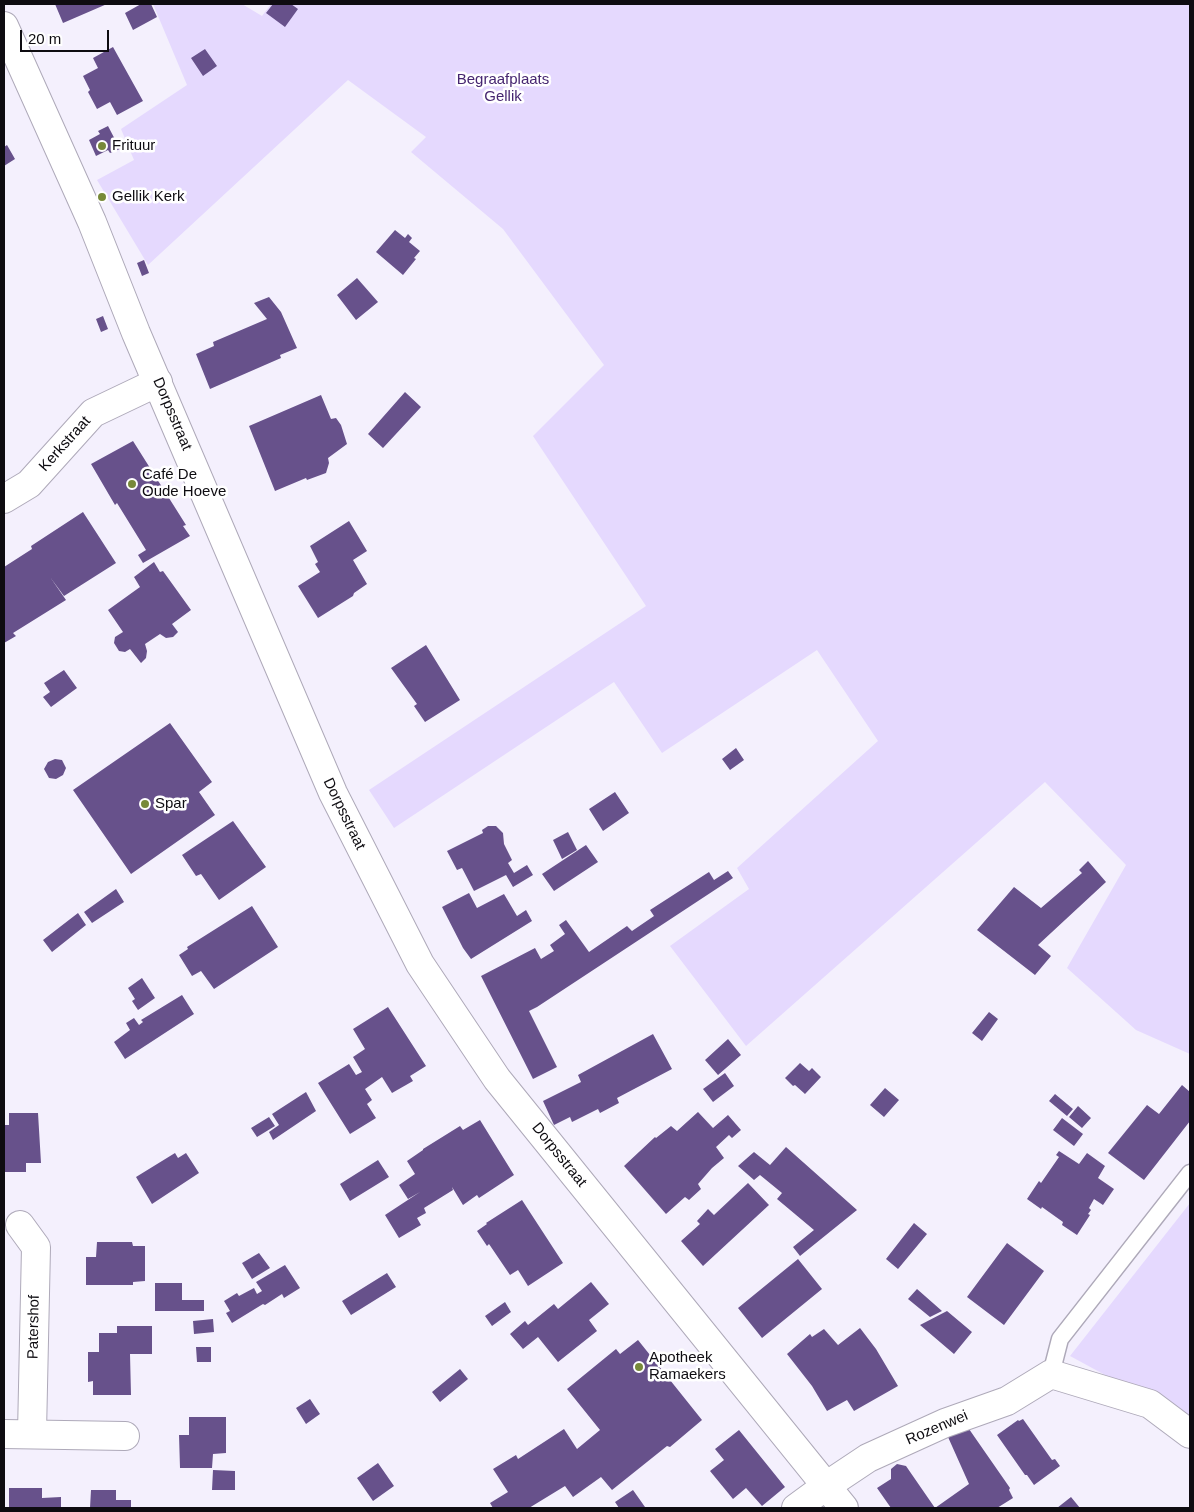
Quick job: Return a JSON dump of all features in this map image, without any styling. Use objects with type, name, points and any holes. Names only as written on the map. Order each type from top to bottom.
[{"type":"street","name":"Dorpsstraat","points":[[4,26],[92,222],[333,793],[420,964],[497,1079],[844,1508]]},
{"type":"street","name":"Kerkstraat","points":[[4,499],[29,484],[93,413],[158,382]]},
{"type":"street","name":"Patershof","points":[[20,1225],[36,1247],[32,1433]]},
{"type":"street","name":"Rozenwei","points":[[796,1508],[868,1458],[945,1422],[1007,1401],[1051,1374]]},
{"type":"street","points":[[1051,1374],[1150,1404],[1190,1434]]},
{"type":"street","points":[[4,1434],[124,1436]]},
{"type":"lane","points":[[1051,1374],[1060,1339],[1190,1173]]},
{"type":"green space","name":"Begraafplaats Gellik","points":[[153,4],[242,4],[262,16],[271,4],[1190,4],[1190,1054],[1136,1030],[1067,968],[1126,865],[1045,782],[746,1046],[670,946],[749,889],[737,868],[878,741],[817,650],[662,753],[614,682],[394,828],[369,790],[646,606],[533,436],[604,365],[503,229],[411,152],[426,137],[348,80],[148,265],[97,180],[134,160],[121,129],[187,85]]},
{"type":"green space","points":[[1190,1203],[1190,1421],[1070,1356]]},
{"type":"building","points":[[55,4],[107,4],[63,23]]},
{"type":"building","points":[[141,4],[151,4],[157,17],[133,30],[125,13]]},
{"type":"building","points":[[273,4],[291,4],[298,9],[285,27],[266,13]]},
{"type":"building","points":[[113,47],[143,101],[117,115],[110,102],[97,109],[88,92],[90,90],[83,76],[98,68],[93,58]]},
{"type":"building","points":[[205,49],[217,66],[203,76],[191,58]]},
{"type":"building","points":[[108,126],[120,149],[110,153],[108,150],[96,156],[89,140],[100,134],[98,131]]},
{"type":"building","points":[[7,145],[15,159],[4,166],[4,147]]},
{"type":"building","points":[[395,230],[405,238],[408,234],[412,238],[409,242],[420,251],[403,275],[376,252]]},
{"type":"building","points":[[144,260],[149,273],[142,276],[137,263]]},
{"type":"building","points":[[357,278],[378,302],[356,320],[337,295]]},
{"type":"building","points":[[269,297],[281,312],[297,348],[280,355],[281,358],[210,389],[196,354],[214,346],[213,342],[267,319],[254,303]]},
{"type":"building","points":[[103,316],[108,329],[101,332],[96,319]]},
{"type":"building","points":[[405,392],[421,407],[383,448],[368,434]]},
{"type":"building","points":[[321,395],[331,419],[336,418],[341,425],[347,444],[328,458],[329,463],[326,473],[307,480],[306,478],[275,491],[249,426]]},
{"type":"building","name":"Café De Oude Hoeve","points":[[133,441],[186,525],[183,526],[190,536],[143,563],[138,555],[146,550],[117,503],[115,505],[91,464]]},
{"type":"building","points":[[83,512],[116,563],[64,596],[50,577],[66,600],[13,633],[16,636],[4,643],[4,567],[32,549],[31,546]]},
{"type":"building","points":[[349,521],[367,551],[353,560],[367,584],[354,593],[353,596],[318,618],[298,586],[320,572],[315,564],[318,562],[310,546]]},
{"type":"building","points":[[154,562],[160,572],[163,571],[191,610],[172,624],[178,632],[173,637],[166,638],[160,634],[145,644],[146,658],[141,663],[130,649],[125,652],[119,651],[114,643],[115,637],[123,632],[108,610],[140,587],[134,577]]},
{"type":"building","points":[[426,645],[460,700],[425,722],[414,706],[417,704],[391,668]]},
{"type":"building","points":[[64,670],[77,688],[51,707],[43,697],[50,692],[44,683]]},
{"type":"building","name":"Spar","points":[[170,723],[212,782],[199,792],[215,815],[131,874],[73,790]]},
{"type":"building","points":[[736,748],[744,760],[730,770],[722,759]]},
{"type":"building","points":[[55,759],[62,760],[66,768],[63,775],[56,779],[49,778],[44,769],[48,762]]},
{"type":"building","points":[[615,792],[629,813],[603,831],[589,809]]},
{"type":"building","points":[[233,821],[266,867],[219,900],[201,874],[196,876],[182,855]]},
{"type":"building","points":[[488,826],[496,826],[503,833],[504,844],[512,860],[508,863],[514,873],[527,865],[533,875],[513,887],[506,875],[474,891],[462,868],[457,870],[447,851],[483,833],[482,830]]},
{"type":"building","points":[[568,832],[577,850],[562,859],[553,840]]},
{"type":"building","points":[[586,845],[598,862],[554,891],[542,874]]},
{"type":"building","points":[[1088,861],[1106,882],[1038,945],[1051,956],[1035,975],[977,930],[1014,887],[1041,908],[1082,873],[1079,870]]},
{"type":"building","points":[[728,871],[733,878],[529,1011],[557,1067],[533,1079],[481,976],[535,948],[541,959],[554,951],[550,945],[565,934],[559,925],[566,920],[589,952],[627,926],[632,931],[654,916],[650,910],[709,872],[714,880]]},
{"type":"building","points":[[116,889],[124,902],[92,923],[84,912]]},
{"type":"building","points":[[469,893],[477,908],[504,894],[517,916],[526,910],[532,921],[471,959],[463,948],[442,907]]},
{"type":"building","points":[[252,906],[278,947],[214,989],[201,971],[192,976],[179,955],[188,949],[187,947]]},
{"type":"building","points":[[78,913],[86,925],[52,952],[43,940]]},
{"type":"building","points":[[142,978],[155,998],[138,1010],[132,1001],[135,999],[128,988]]},
{"type":"building","points":[[182,995],[194,1014],[125,1059],[114,1042],[130,1030],[126,1023],[134,1018],[139,1025],[143,1022],[141,1020]]},
{"type":"building","points":[[388,1007],[426,1066],[410,1076],[413,1081],[392,1093],[382,1077],[365,1089],[372,1100],[367,1104],[376,1118],[350,1134],[318,1083],[349,1064],[356,1075],[362,1072],[353,1057],[365,1049],[353,1029]]},
{"type":"building","points":[[989,1012],[998,1019],[982,1041],[972,1033]]},
{"type":"building","points":[[653,1034],[672,1069],[617,1098],[619,1103],[600,1113],[598,1109],[572,1122],[570,1117],[554,1125],[543,1101],[581,1082],[578,1075]]},
{"type":"building","points":[[728,1039],[741,1055],[718,1075],[705,1060]]},
{"type":"building","points":[[800,1063],[809,1071],[812,1068],[821,1077],[805,1094],[785,1078]]},
{"type":"building","points":[[725,1073],[734,1086],[713,1102],[703,1089]]},
{"type":"building","points":[[1182,1085],[1190,1092],[1190,1121],[1144,1180],[1108,1153],[1147,1105],[1159,1114]]},
{"type":"building","points":[[885,1088],[899,1100],[884,1117],[870,1105]]},
{"type":"building","points":[[306,1092],[316,1111],[273,1140],[269,1132],[279,1125],[272,1114]]},
{"type":"building","points":[[1055,1094],[1073,1109],[1067,1116],[1049,1101]]},
{"type":"building","points":[[1078,1106],[1091,1118],[1082,1128],[1069,1117]]},
{"type":"building","points":[[698,1112],[713,1128],[728,1115],[741,1130],[732,1138],[729,1135],[716,1147],[724,1158],[698,1184],[701,1189],[689,1200],[685,1197],[666,1214],[624,1166],[655,1137],[671,1126],[677,1131]]},
{"type":"building","points":[[9,1113],[38,1113],[41,1163],[26,1163],[26,1172],[4,1172],[4,1125],[9,1125]]},
{"type":"building","points":[[269,1117],[275,1126],[257,1137],[251,1128]]},
{"type":"building","points":[[1062,1118],[1083,1134],[1074,1146],[1053,1130]]},
{"type":"building","points":[[480,1120],[514,1175],[479,1198],[477,1195],[463,1205],[452,1187],[453,1190],[424,1208],[426,1213],[417,1218],[421,1225],[399,1238],[385,1215],[420,1192],[408,1199],[399,1185],[415,1174],[407,1161],[460,1126],[463,1130]]},
{"type":"building","points":[[786,1147],[857,1210],[800,1256],[793,1247],[814,1230],[777,1199],[782,1193],[760,1175],[754,1180],[738,1166],[754,1152],[770,1165]]},
{"type":"building","points":[[1059,1151],[1079,1164],[1087,1153],[1105,1166],[1098,1178],[1114,1189],[1103,1205],[1094,1199],[1089,1208],[1091,1210],[1088,1214],[1090,1215],[1077,1235],[1062,1225],[1063,1222],[1027,1199],[1059,1157],[1056,1155]]},
{"type":"building","points":[[175,1153],[178,1158],[186,1153],[199,1173],[152,1204],[136,1177]]},
{"type":"building","points":[[378,1160],[389,1177],[350,1201],[340,1184]]},
{"type":"building","points":[[748,1183],[769,1205],[703,1266],[681,1241],[700,1224],[697,1221],[708,1209],[714,1215]]},
{"type":"building","points":[[522,1200],[563,1263],[528,1286],[518,1270],[510,1275],[489,1244],[487,1246],[477,1231]]},
{"type":"building","points":[[914,1223],[927,1234],[898,1269],[886,1259]]},
{"type":"building","points":[[97,1242],[132,1242],[133,1246],[145,1246],[145,1281],[133,1282],[133,1285],[86,1285],[86,1257],[96,1257]]},
{"type":"building","points":[[1007,1243],[1044,1271],[1004,1325],[967,1297]]},
{"type":"building","points":[[259,1253],[270,1268],[252,1279],[242,1263]]},
{"type":"building","points":[[798,1259],[822,1289],[762,1338],[738,1308]]},
{"type":"building","points":[[285,1265],[300,1288],[284,1298],[282,1294],[232,1323],[226,1313],[230,1311],[224,1301],[237,1293],[239,1296],[254,1288],[257,1294],[262,1291],[256,1282]]},
{"type":"building","points":[[387,1273],[396,1287],[351,1315],[342,1301]]},
{"type":"building","points":[[591,1282],[609,1304],[589,1320],[597,1331],[558,1362],[538,1337],[523,1349],[510,1334],[525,1321],[528,1325],[554,1304],[558,1309]]},
{"type":"building","points":[[155,1283],[182,1283],[182,1300],[204,1300],[204,1311],[155,1311]]},
{"type":"building","points":[[917,1289],[942,1311],[930,1317],[908,1299]]},
{"type":"building","points":[[505,1302],[511,1312],[492,1326],[485,1316]]},
{"type":"building","points":[[947,1311],[972,1332],[954,1354],[920,1325]]},
{"type":"building","points":[[213,1319],[214,1332],[194,1334],[193,1321]]},
{"type":"building","points":[[117,1326],[152,1326],[152,1354],[130,1354],[131,1395],[93,1395],[93,1381],[88,1382],[88,1352],[99,1352],[99,1333],[117,1333]]},
{"type":"building","points":[[860,1328],[876,1349],[898,1386],[854,1411],[847,1400],[827,1411],[812,1386],[787,1354],[810,1334],[812,1337],[824,1329],[838,1345]]},
{"type":"building","points":[[638,1340],[702,1420],[670,1447],[667,1446],[612,1490],[601,1477],[573,1497],[565,1486],[529,1508],[493,1508],[490,1503],[508,1492],[493,1469],[516,1455],[518,1459],[564,1429],[577,1449],[600,1430],[567,1389],[616,1349],[620,1354]]},
{"type":"building","points":[[196,1347],[211,1347],[211,1362],[197,1362]]},
{"type":"building","points":[[460,1369],[468,1379],[440,1402],[432,1392]]},
{"type":"building","points":[[310,1399],[320,1414],[306,1424],[296,1408]]},
{"type":"building","points":[[189,1417],[226,1417],[226,1453],[213,1454],[212,1468],[180,1468],[179,1435],[189,1435]]},
{"type":"building","points":[[1023,1419],[1052,1460],[1055,1459],[1060,1466],[1034,1485],[997,1435],[1018,1420]]},
{"type":"building","points":[[969,1429],[1010,1488],[1009,1490],[1013,1498],[997,1508],[935,1508],[969,1484],[948,1437]]},
{"type":"building","points":[[739,1430],[785,1487],[762,1506],[746,1488],[733,1499],[710,1471],[724,1460],[715,1449]]},
{"type":"building","points":[[378,1463],[394,1486],[373,1501],[357,1478]]},
{"type":"building","points":[[897,1464],[906,1466],[935,1508],[891,1508],[877,1488],[891,1479],[891,1469]]},
{"type":"building","points":[[213,1470],[235,1471],[235,1490],[212,1490]]},
{"type":"building","points":[[9,1488],[42,1488],[42,1498],[61,1497],[61,1508],[9,1508]]},
{"type":"building","points":[[91,1490],[116,1490],[116,1500],[131,1500],[131,1508],[90,1508]]},
{"type":"building","points":[[633,1490],[645,1507],[619,1508],[615,1502]]},
{"type":"building","points":[[1071,1497],[1080,1508],[1057,1508]]},
{"type":"place","name":"Frituur","points":[[102,146]]},
{"type":"place","name":"Gellik Kerk","points":[[102,197]]},
{"type":"place","name":"Café De Oude Hoeve","points":[[132,484]]},
{"type":"place","name":"Spar","points":[[145,804]]},
{"type":"place","name":"Apotheek Ramaekers","points":[[639,1367]]}]
